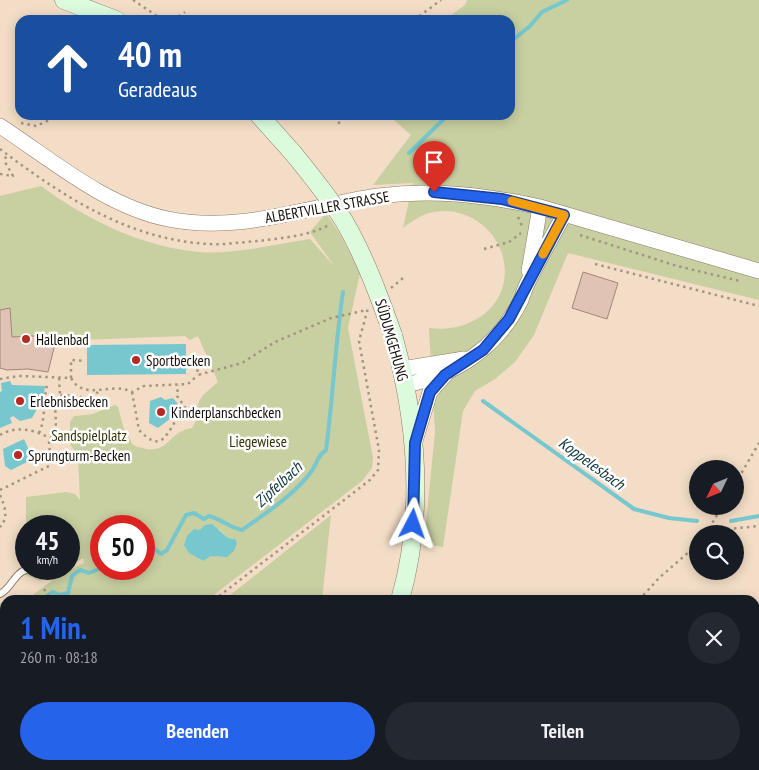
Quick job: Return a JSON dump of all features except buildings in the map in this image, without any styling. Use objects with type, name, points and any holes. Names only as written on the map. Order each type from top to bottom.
[{"type":"main road","points":[[64,0],[103,15]]},
{"type":"main road","name":"SÜDUMGEHUNG","points":[[263,120],[322,189],[344,221],[374,283],[393,335],[404,377],[415,443],[415,493],[412,540],[401,595]]},
{"type":"street","name":"ALBERTVILLER STRASSE","points":[[0,126],[106,196],[135,209],[168,219],[198,223],[234,223],[280,217],[377,196],[445,192],[502,199],[540,207],[759,271]]},
{"type":"street","points":[[527,283],[540,207]]},
{"type":"street","points":[[415,443],[430,392],[445,375],[483,350],[509,319],[564,215]]},
{"type":"street","points":[[404,377],[470,358]]},
{"type":"street","points":[[404,377],[445,375]]},
{"type":"lane","points":[[0,594],[7,591],[15,578]]},
{"type":"path","points":[[133,0],[156,15]]},
{"type":"path","points":[[421,15],[441,0]]},
{"type":"path","points":[[180,15],[185,12]]},
{"type":"path","points":[[18,123],[36,126],[50,120]]},
{"type":"path","points":[[0,174],[13,176],[5,162],[6,154]]},
{"type":"path","points":[[484,250],[508,242],[522,233],[523,228],[517,216]]},
{"type":"path","points":[[574,233],[677,266],[743,282]]},
{"type":"path","points":[[595,264],[759,306]]},
{"type":"path","points":[[389,290],[403,278]]},
{"type":"path","points":[[220,595],[370,480],[378,470],[379,450],[359,341],[367,310],[374,303]]},
{"type":"path","points":[[84,361],[71,360],[71,378],[79,387],[98,392],[125,389],[132,392],[144,386],[188,384],[198,375],[242,363],[275,342],[334,317],[367,310]]},
{"type":"path","points":[[188,358],[196,357],[198,375]]},
{"type":"path","points":[[0,379],[18,376],[71,378]]},
{"type":"path","points":[[0,490],[51,465],[50,438],[56,424],[55,404],[60,396],[59,378]]},
{"type":"path","points":[[40,433],[43,425],[47,385]]},
{"type":"path","points":[[132,392],[138,430],[152,440],[159,440],[168,436],[185,407],[177,396],[178,385]]},
{"type":"path","points":[[60,396],[78,396],[89,400],[98,392]]},
{"type":"path","points":[[0,435],[16,429],[40,433],[50,438]]},
{"type":"path","points":[[744,469],[759,443]]},
{"type":"path","points":[[0,495],[6,508],[5,522],[0,527]]},
{"type":"path","points":[[744,528],[759,526]]},
{"type":"path","points":[[644,595],[659,578],[689,552]]},
{"type":"path","points":[[44,589],[48,595]]},
{"type":"green space","points":[[467,0],[759,0],[759,300],[568,253],[534,335],[515,362],[495,379],[475,391],[463,411],[443,547],[424,544],[435,432],[429,328],[445,329],[460,326],[474,321],[486,312],[496,302],[502,289],[505,274],[503,257],[493,235],[475,220],[464,215],[441,211],[429,213],[418,217],[403,228],[413,183],[373,185],[411,135],[394,120],[515,120],[515,15],[451,15],[465,5]]},
{"type":"green space","points":[[41,186],[77,210],[116,230],[157,244],[199,252],[225,252],[310,239],[335,267],[310,232],[326,213],[341,236],[360,273],[348,328],[373,458],[372,468],[362,481],[214,595],[33,595],[53,580],[80,580],[80,565],[84,563],[83,558],[80,560],[80,515],[26,515],[26,497],[66,492],[75,494],[80,500],[78,456],[70,444],[70,422],[74,416],[93,414],[115,405],[118,407],[124,429],[133,445],[145,449],[154,449],[166,444],[183,430],[192,428],[198,417],[199,401],[218,382],[198,336],[190,340],[185,336],[80,340],[67,336],[56,340],[33,336],[12,337],[10,309],[0,310],[0,196]],"holes":[[[219,529],[228,538],[235,539],[218,557],[211,555],[203,561],[189,553]]]},
{"type":"green space","points":[[331,515],[323,595],[230,595]]},
{"type":"water","name":"Sportbecken","points":[[186,344],[186,374],[87,375],[87,345]]},
{"type":"water","name":"Erlebnisbecken","points":[[10,381],[12,385],[45,386],[44,394],[39,394],[40,408],[37,409],[32,418],[20,421],[13,416],[10,418],[12,423],[0,428],[1,383]]},
{"type":"water","name":"Kinderplanschbecken","points":[[161,397],[165,400],[173,398],[178,404],[172,412],[171,418],[158,428],[149,423],[150,401]]},
{"type":"water","name":"Sprungturm-Becken","points":[[24,439],[33,459],[11,470],[5,466],[3,449]]},
{"type":"water","points":[[212,524],[228,538],[235,539],[237,543],[234,551],[227,557],[211,556],[203,561],[189,553],[184,545],[187,536],[194,529],[200,530],[205,525]]},
{"type":"waterway","name":"Zipfelbach","points":[[515,38],[530,26],[542,12],[567,0]]},
{"type":"waterway","name":"Zipfelbach","points":[[409,153],[443,120]]},
{"type":"waterway","name":"Zipfelbach","points":[[155,550],[161,554],[167,550],[186,515],[194,513],[204,519],[209,516],[213,517],[242,530],[288,496],[311,472],[319,457],[326,450],[343,292]]},
{"type":"waterway","name":"Koppelesbach","points":[[483,401],[634,509],[669,518],[697,521]]},
{"type":"waterway","name":"Koppelesbach","points":[[731,521],[759,516]]},
{"type":"waterway","name":"Zipfelbach","points":[[60,595],[68,593],[72,576],[80,570],[90,573]]},
{"type":"waterway","name":"Zipfelbach","points":[[48,595],[53,592],[60,595]]},
{"type":"slow traffic","points":[[512,201],[564,215],[543,254]]},
{"type":"place","name":"Hallenbad","points":[[26,339]]},
{"type":"place","name":"Sportbecken","points":[[136,360]]},
{"type":"place","name":"Erlebnisbecken","points":[[20,401]]},
{"type":"place","name":"Kinderplanschbecken","points":[[161,412]]},
{"type":"place","name":"Sprungturm-Becken","points":[[18,455]]},
{"type":"route","points":[[413,524],[415,443],[423,410],[430,392],[445,375],[483,350],[497,335],[520,300],[527,283],[564,215],[540,207],[502,199],[434,192]]},
{"type":"park label","name":"Sandspielplatz","points":[[89,435]]},
{"type":"park label","name":"Liegewiese","points":[[258,441]]}]
